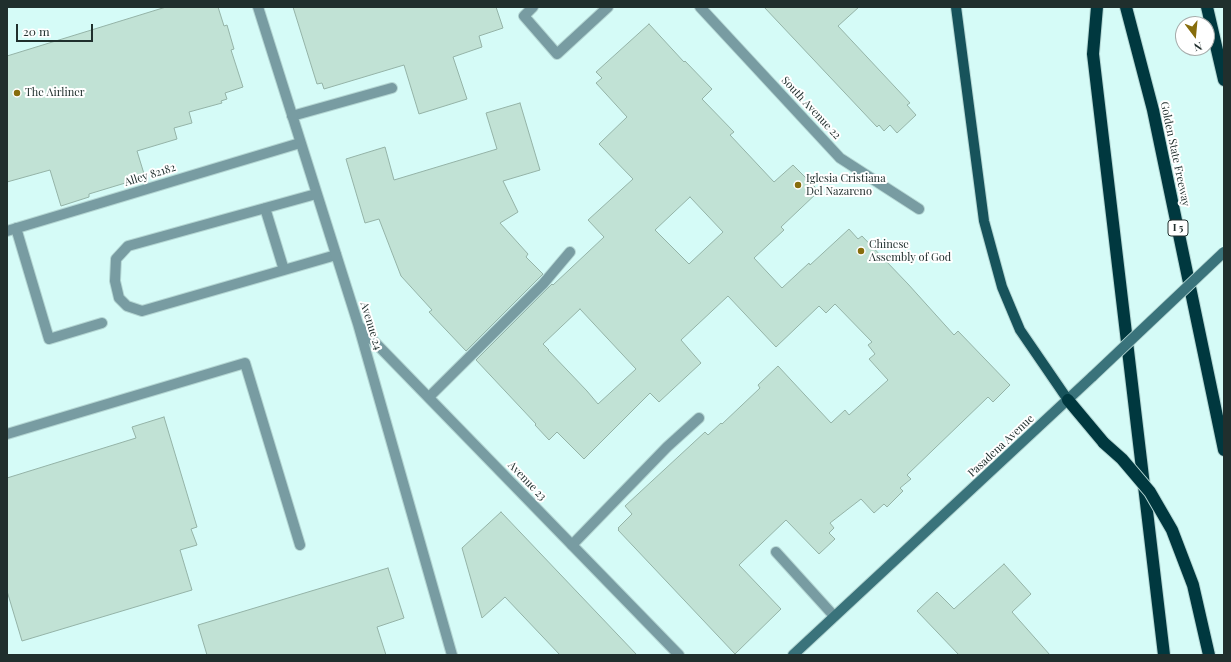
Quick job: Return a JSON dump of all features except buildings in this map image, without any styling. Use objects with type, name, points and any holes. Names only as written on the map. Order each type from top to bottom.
[{"type":"highway","points":[[1097,7],[1093,54],[1164,655]]},
{"type":"highway","name":"Golden State Freeway","points":[[1126,7],[1153,110],[1224,450]]},
{"type":"highway","points":[[1207,7],[1224,80]]},
{"type":"highway","points":[[1068,400],[1104,443],[1122,459],[1150,492],[1172,530],[1193,585],[1209,655]]},
{"type":"main road","points":[[956,7],[984,221],[1002,287],[1020,330],[1068,400]]},
{"type":"main road","name":"Pasadena Avenue","points":[[793,655],[1068,400],[1224,252]]},
{"type":"street","name":"Avenue 24","points":[[258,7],[358,324],[452,655]]},
{"type":"street","points":[[533,7],[524,16],[557,54],[601,9]]},
{"type":"street","name":"South Avenue 22","points":[[700,7],[840,158],[919,209]]},
{"type":"street","points":[[292,116],[392,88]]},
{"type":"street","name":"Alley 82182","points":[[11,230],[300,143]]},
{"type":"street","points":[[316,194],[128,246],[116,259],[115,281],[119,298],[127,306],[142,311],[336,255]]},
{"type":"street","points":[[264,208],[284,270]]},
{"type":"street","points":[[11,230],[49,339],[102,323]]},
{"type":"street","points":[[429,397],[543,284],[570,252]]},
{"type":"street","name":"Avenue 23","points":[[358,324],[679,655]]},
{"type":"street","points":[[7,434],[245,363],[300,545]]},
{"type":"street","points":[[572,545],[667,447],[698,418]]},
{"type":"street","points":[[776,552],[834,616]]},
{"type":"place","name":"The Airliner","points":[[17,93]]},
{"type":"place","name":"Iglesia Cristiana Del Nazareno","points":[[798,185]]},
{"type":"place","name":"Chinese Assembly of God","points":[[861,251]]}]
